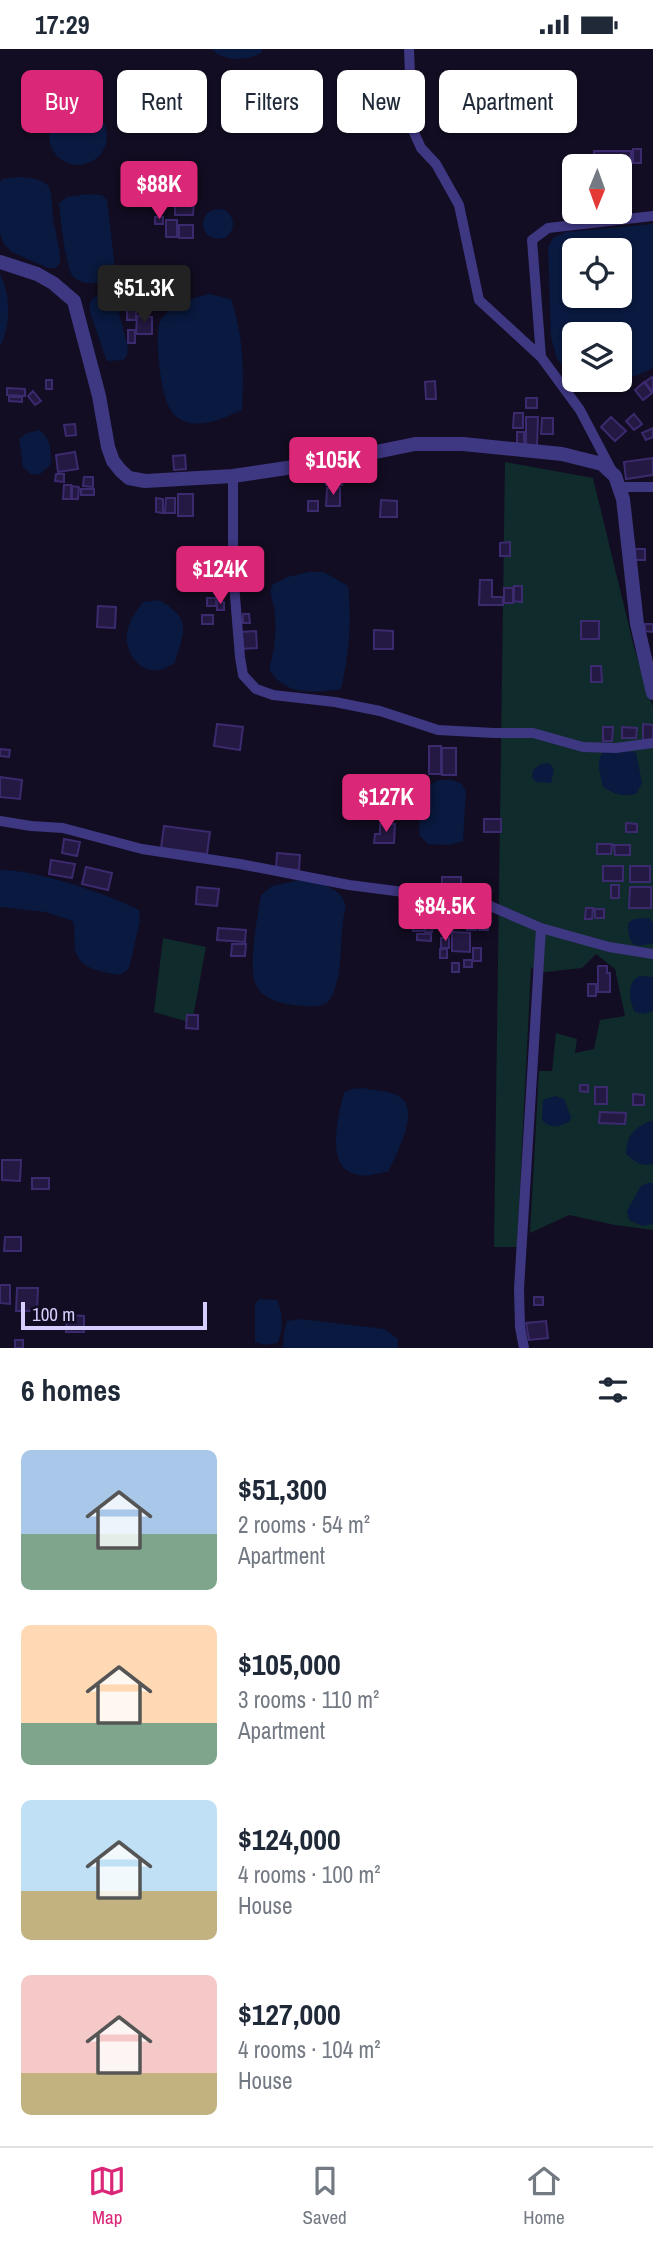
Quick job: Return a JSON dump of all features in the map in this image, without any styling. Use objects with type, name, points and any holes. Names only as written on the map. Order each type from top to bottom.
[{"type":"street","points":[[409,49],[412,128],[421,148],[436,164],[459,205],[479,300],[541,356],[580,410],[617,481],[623,499],[637,624],[653,693]]},
{"type":"street","points":[[541,356],[532,240],[548,228],[653,216]]},
{"type":"street","points":[[0,262],[37,274],[74,301],[99,396],[108,447],[113,461],[129,478],[145,481],[233,476],[415,444],[463,444],[562,454],[602,464],[617,481],[653,487]]},
{"type":"street","points":[[233,476],[233,572],[240,657],[243,675],[256,689],[273,695],[335,702],[380,711],[438,730],[533,733],[583,747],[616,748],[653,743]]},
{"type":"street","points":[[0,821],[62,828],[142,849],[349,885],[481,902],[541,928],[608,947],[653,954]]},
{"type":"street","points":[[524,1348],[520,1327],[519,1289],[541,928]]},
{"type":"green space","points":[[505,462],[593,478],[634,647],[653,707],[653,1230],[569,1215],[530,1233],[539,1071],[552,1071],[556,1033],[577,1039],[575,1053],[594,1049],[600,1020],[625,1016],[615,969],[596,954],[582,968],[537,973],[531,967],[517,1247],[494,1247]]},
{"type":"green space","points":[[163,938],[206,947],[192,1023],[154,1012]]},
{"type":"water","points":[[212,49],[263,49],[255,56],[235,59],[222,56]]},
{"type":"water","points":[[103,122],[106,130],[105,147],[99,157],[89,163],[67,163],[57,157],[51,147],[50,133],[103,133]]},
{"type":"water","points":[[17,177],[40,181],[50,189],[60,253],[60,263],[56,268],[48,268],[12,252],[3,243],[0,233],[0,182]]},
{"type":"water","points":[[102,195],[107,200],[115,268],[114,277],[92,283],[81,282],[72,275],[59,203],[67,197]]},
{"type":"water","points":[[218,209],[228,214],[233,224],[228,234],[218,239],[208,234],[203,224],[208,214]]},
{"type":"water","points":[[653,224],[653,368],[632,376],[632,322],[562,322],[562,365],[557,359],[551,337],[548,247],[553,238],[566,232]]},
{"type":"water","points":[[0,274],[8,311],[0,347]]},
{"type":"water","points":[[107,294],[116,301],[128,348],[127,356],[123,360],[106,359],[90,312],[93,298]]},
{"type":"water","points":[[210,294],[231,299],[242,354],[242,410],[197,424],[183,421],[167,403],[159,363],[158,329],[169,311],[189,300]]},
{"type":"water","points":[[39,430],[48,441],[51,464],[40,474],[32,475],[23,467],[19,439],[27,433]]},
{"type":"water","points":[[324,572],[348,586],[349,638],[341,689],[301,691],[283,684],[269,669],[275,631],[272,585],[287,577]]},
{"type":"water","points":[[159,600],[177,614],[181,620],[183,634],[175,663],[161,670],[151,670],[139,664],[130,653],[127,632],[131,620],[143,602]]},
{"type":"water","points":[[604,750],[636,752],[642,783],[637,793],[619,795],[603,787],[599,763]]},
{"type":"water","points":[[548,763],[554,770],[551,783],[536,782],[532,777],[533,770]]},
{"type":"water","points":[[439,780],[452,780],[462,784],[466,792],[463,841],[459,843],[428,844],[420,836],[419,811],[422,796],[431,784]]},
{"type":"water","points":[[0,870],[31,873],[71,884],[111,897],[139,910],[140,921],[129,969],[120,975],[106,973],[81,961],[75,949],[73,921],[45,912],[0,907]]},
{"type":"water","points":[[300,880],[334,890],[346,906],[336,985],[330,1000],[316,1006],[298,1006],[273,1000],[259,990],[253,972],[261,895],[272,886]]},
{"type":"water","points":[[649,918],[653,923],[653,943],[636,945],[629,936],[628,923],[634,919]]},
{"type":"water","points":[[640,976],[653,977],[653,1011],[644,1014],[635,1012],[630,997],[632,982]]},
{"type":"water","points":[[363,1088],[397,1095],[408,1110],[405,1132],[388,1172],[359,1175],[345,1169],[340,1161],[336,1138],[344,1092]]},
{"type":"water","points":[[555,1096],[564,1099],[571,1117],[569,1122],[555,1126],[542,1120],[543,1100]]},
{"type":"water","points":[[650,1121],[653,1122],[653,1164],[645,1165],[626,1154],[632,1133]]},
{"type":"water","points":[[653,1183],[653,1224],[643,1226],[629,1220],[627,1211],[641,1186]]},
{"type":"water","points":[[259,1299],[277,1300],[282,1327],[277,1343],[264,1345],[255,1342],[255,1304]]},
{"type":"water","points":[[301,1319],[385,1329],[398,1339],[398,1348],[283,1348],[287,1321]]},
{"type":"building","points":[[633,149],[641,149],[641,163],[633,163]]},
{"type":"building","points":[[594,151],[631,151],[631,154],[594,154]]},
{"type":"building","points":[[165,172],[194,172],[194,199],[165,198]]},
{"type":"building","points":[[175,201],[194,201],[193,215],[175,215]]},
{"type":"building","points":[[155,217],[163,217],[163,224],[155,224]]},
{"type":"building","points":[[166,220],[177,220],[177,237],[166,237]]},
{"type":"building","points":[[179,225],[193,225],[193,238],[179,238]]},
{"type":"building","points":[[127,305],[136,305],[136,320],[127,320]]},
{"type":"building","points":[[137,316],[152,317],[152,334],[136,334]]},
{"type":"building","points":[[128,330],[135,330],[135,343],[128,343]]},
{"type":"building","points":[[652,377],[653,379],[653,392],[645,382]]},
{"type":"building","points":[[46,380],[52,380],[52,389],[46,389]]},
{"type":"building","points":[[435,381],[436,399],[426,399],[425,382]]},
{"type":"building","points":[[644,382],[652,393],[643,400],[635,390]]},
{"type":"building","points":[[7,388],[25,389],[25,396],[7,395]]},
{"type":"building","points":[[33,391],[41,401],[35,405],[28,396]]},
{"type":"building","points":[[9,397],[22,397],[22,402],[9,401]]},
{"type":"building","points":[[526,398],[537,398],[537,408],[526,408]]},
{"type":"building","points":[[514,413],[523,413],[523,428],[513,428]]},
{"type":"building","points":[[634,414],[642,424],[634,430],[626,421]]},
{"type":"building","points":[[526,417],[538,417],[537,447],[526,447]]},
{"type":"building","points":[[611,417],[626,431],[615,441],[601,427]]},
{"type":"building","points":[[542,418],[553,418],[553,434],[541,434]]},
{"type":"building","points":[[75,424],[76,435],[66,436],[64,425]]},
{"type":"building","points":[[653,428],[653,437],[646,440],[642,433]]},
{"type":"building","points":[[517,432],[524,432],[524,446],[517,446]]},
{"type":"building","points":[[75,452],[78,469],[58,472],[56,455]]},
{"type":"building","points":[[185,455],[186,469],[174,470],[173,456]]},
{"type":"building","points":[[653,458],[653,475],[626,479],[624,462]]},
{"type":"building","points":[[56,474],[64,474],[64,482],[55,481]]},
{"type":"building","points":[[326,475],[342,475],[342,485],[326,485]]},
{"type":"building","points":[[84,477],[93,477],[93,487],[83,486]]},
{"type":"building","points":[[64,485],[71,485],[71,499],[63,499]]},
{"type":"building","points":[[72,486],[79,487],[78,499],[72,499]]},
{"type":"building","points":[[327,488],[340,488],[340,506],[326,506]]},
{"type":"building","points":[[81,489],[94,489],[94,495],[81,495]]},
{"type":"building","points":[[178,494],[193,494],[193,516],[178,516]]},
{"type":"building","points":[[156,498],[163,499],[163,513],[156,512]]},
{"type":"building","points":[[166,498],[175,498],[175,513],[165,513]]},
{"type":"building","points":[[381,500],[397,501],[397,517],[380,517]]},
{"type":"building","points":[[308,501],[318,501],[318,511],[308,511]]},
{"type":"building","points":[[510,542],[510,556],[500,556],[500,543]]},
{"type":"building","points":[[634,549],[645,549],[645,560],[634,560]]},
{"type":"building","points":[[181,556],[191,556],[191,568],[181,568]]},
{"type":"building","points":[[230,559],[230,579],[218,579],[217,560]]},
{"type":"building","points":[[204,561],[215,561],[215,577],[204,577]]},
{"type":"building","points":[[196,564],[202,564],[202,576],[196,576]]},
{"type":"building","points":[[193,570],[193,577],[185,577],[185,571]]},
{"type":"building","points":[[480,580],[492,580],[492,597],[503,597],[503,605],[479,605]]},
{"type":"building","points":[[514,586],[522,586],[522,602],[514,601]]},
{"type":"building","points":[[504,588],[513,588],[513,603],[504,603]]},
{"type":"building","points":[[207,598],[216,598],[216,606],[207,606]]},
{"type":"building","points":[[217,601],[224,602],[224,610],[217,610]]},
{"type":"building","points":[[98,606],[116,607],[115,628],[97,627]]},
{"type":"building","points":[[243,614],[249,614],[250,623],[243,623]]},
{"type":"building","points":[[202,615],[213,615],[213,624],[202,624]]},
{"type":"building","points":[[581,621],[599,621],[599,639],[581,639]]},
{"type":"building","points":[[645,624],[653,624],[653,632],[645,631]]},
{"type":"building","points":[[374,630],[393,631],[393,649],[374,649]]},
{"type":"building","points":[[256,631],[257,648],[241,649],[240,632]]},
{"type":"building","points":[[591,666],[601,666],[602,682],[591,682]]},
{"type":"building","points":[[217,724],[243,727],[240,750],[214,746]]},
{"type":"building","points":[[643,724],[653,725],[653,740],[643,740]]},
{"type":"building","points":[[603,727],[613,727],[612,741],[603,741]]},
{"type":"building","points":[[622,727],[637,728],[636,738],[622,738]]},
{"type":"building","points":[[429,746],[441,746],[441,774],[429,774]]},
{"type":"building","points":[[442,748],[456,748],[456,775],[442,775]]},
{"type":"building","points":[[0,749],[10,750],[9,757],[0,756]]},
{"type":"building","points":[[0,777],[22,780],[20,799],[0,797]]},
{"type":"building","points":[[359,791],[375,795],[373,804],[357,801]]},
{"type":"building","points":[[484,819],[501,819],[501,832],[484,832]]},
{"type":"building","points":[[626,823],[637,824],[637,832],[626,832]]},
{"type":"building","points":[[380,824],[395,824],[394,843],[374,843],[375,834],[380,834]]},
{"type":"building","points":[[164,826],[210,832],[207,854],[161,848]]},
{"type":"building","points":[[64,839],[80,842],[77,856],[62,853]]},
{"type":"building","points":[[597,844],[612,844],[611,854],[597,854]]},
{"type":"building","points":[[614,845],[630,845],[630,855],[615,855]]},
{"type":"building","points":[[277,853],[300,855],[299,870],[276,868]]},
{"type":"building","points":[[51,860],[75,864],[72,878],[49,874]]},
{"type":"building","points":[[603,866],[623,866],[623,881],[603,881]]},
{"type":"building","points":[[630,866],[650,866],[650,882],[630,882]]},
{"type":"building","points":[[86,867],[112,873],[108,890],[82,884]]},
{"type":"building","points":[[442,877],[461,877],[461,889],[442,889]]},
{"type":"building","points":[[611,885],[619,885],[619,898],[611,898]]},
{"type":"building","points":[[197,887],[219,889],[217,906],[196,904]]},
{"type":"building","points":[[630,887],[651,887],[651,908],[629,908]]},
{"type":"building","points":[[473,888],[487,888],[487,900],[473,900]]},
{"type":"building","points":[[448,905],[462,905],[462,917],[448,917]]},
{"type":"building","points":[[586,908],[593,908],[592,919],[585,919]]},
{"type":"building","points":[[595,909],[604,909],[604,918],[595,918]]},
{"type":"building","points":[[425,915],[433,915],[432,932],[425,932]]},
{"type":"building","points":[[413,917],[425,917],[425,931],[413,931]]},
{"type":"building","points":[[479,920],[488,920],[488,930],[479,930]]},
{"type":"building","points":[[467,922],[476,922],[476,930],[467,930]]},
{"type":"building","points":[[440,923],[453,923],[453,930],[440,929]]},
{"type":"building","points":[[218,928],[246,930],[245,942],[217,940]]},
{"type":"building","points":[[452,932],[470,933],[470,952],[452,951]]},
{"type":"building","points":[[417,934],[431,934],[431,941],[417,940]]},
{"type":"building","points":[[441,938],[449,938],[449,948],[441,948]]},
{"type":"building","points":[[232,944],[246,944],[245,956],[231,956]]},
{"type":"building","points":[[473,948],[481,948],[481,961],[473,961]]},
{"type":"building","points":[[440,949],[447,949],[447,958],[440,958]]},
{"type":"building","points":[[464,960],[472,960],[472,967],[464,967]]},
{"type":"building","points":[[452,963],[459,963],[459,972],[452,972]]},
{"type":"building","points":[[598,966],[607,966],[607,973],[610,973],[610,992],[598,992]]},
{"type":"building","points":[[588,984],[596,984],[596,996],[588,996]]},
{"type":"building","points":[[187,1015],[198,1015],[198,1029],[186,1028]]},
{"type":"building","points":[[580,1085],[588,1085],[588,1092],[580,1091]]},
{"type":"building","points":[[595,1087],[607,1087],[607,1104],[595,1104]]},
{"type":"building","points":[[633,1094],[644,1095],[644,1105],[633,1105]]},
{"type":"building","points":[[600,1112],[626,1113],[625,1124],[599,1123]]},
{"type":"building","points":[[2,1160],[21,1160],[20,1181],[2,1180]]},
{"type":"building","points":[[32,1178],[49,1178],[49,1189],[32,1189]]},
{"type":"building","points":[[5,1237],[21,1237],[21,1251],[4,1251]]},
{"type":"building","points":[[0,1285],[10,1285],[10,1304],[0,1303]]},
{"type":"building","points":[[17,1288],[38,1288],[37,1311],[16,1311]]},
{"type":"building","points":[[534,1297],[543,1297],[543,1305],[534,1305]]},
{"type":"building","points":[[67,1315],[84,1316],[84,1332],[66,1332]]},
{"type":"building","points":[[546,1321],[548,1338],[529,1340],[526,1323]]},
{"type":"building","points":[[15,1340],[23,1340],[23,1348],[15,1348]]}]
